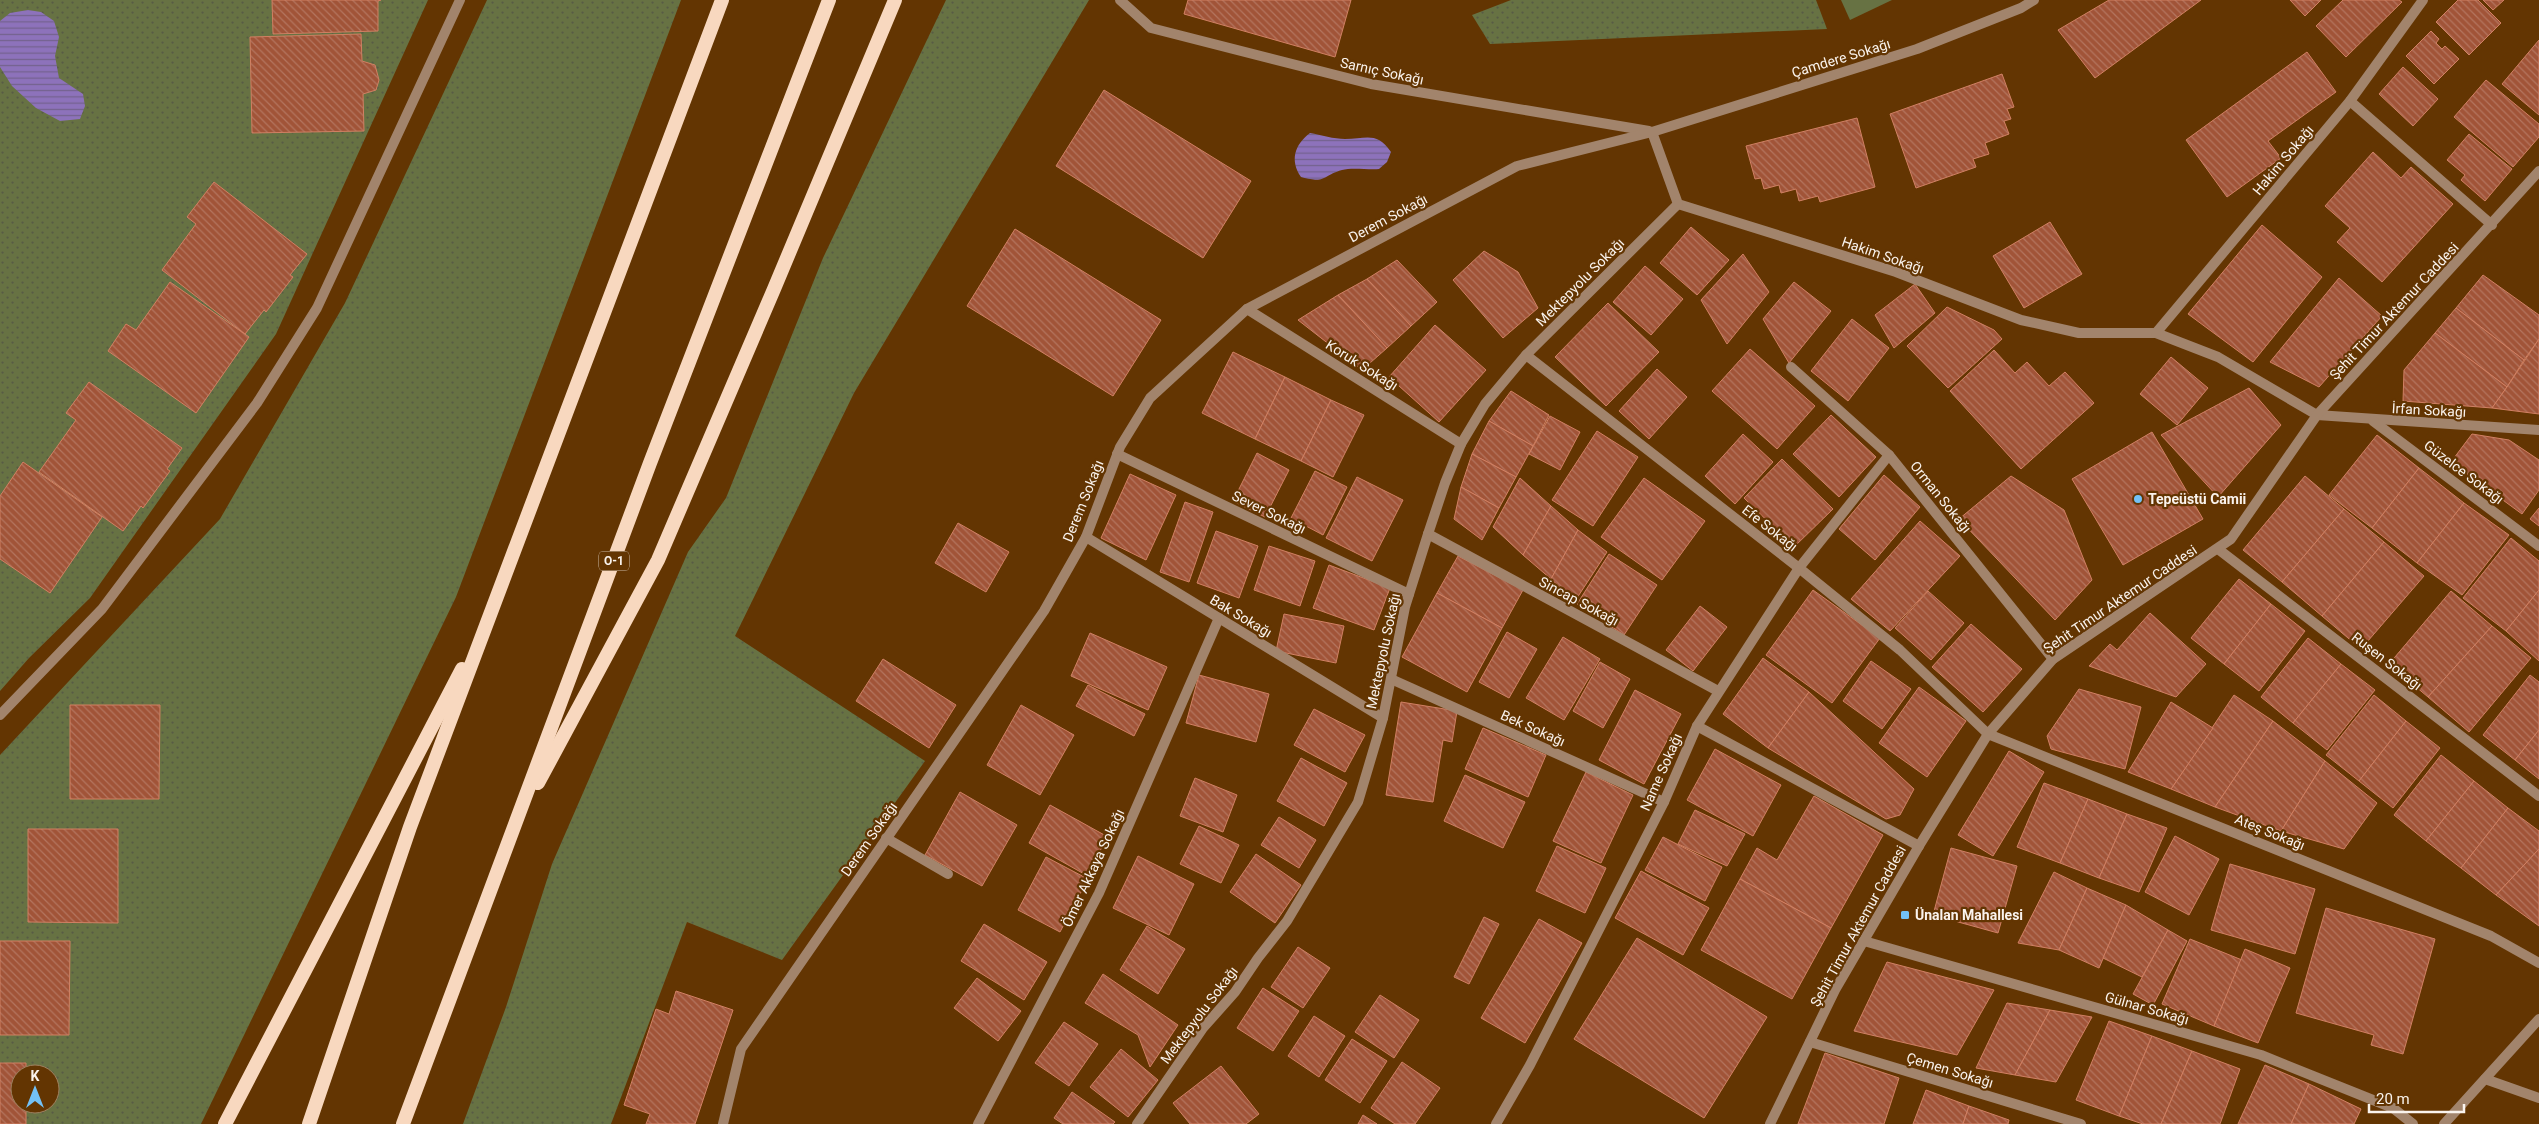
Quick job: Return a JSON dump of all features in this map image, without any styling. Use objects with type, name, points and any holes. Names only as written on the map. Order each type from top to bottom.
[{"type":"highway","points":[[309,1124],[410,827],[722,0]]},
{"type":"highway","name":"O-1","points":[[404,1124],[511,833],[828,0]]},
{"type":"highway","points":[[511,833],[658,560],[895,0]]},
{"type":"highway","points":[[878,40],[899,0]]},
{"type":"highway","points":[[224,1124],[491,613]]},
{"type":"street","points":[[0,715],[102,609],[257,403],[317,308],[460,0]]},
{"type":"street","name":"Sarnıç Sokağı","points":[[1120,0],[1151,28],[1370,84],[1652,132]]},
{"type":"street","name":"Çamdere Sokağı","points":[[1652,132],[1917,49],[2021,8],[2034,0]]},
{"type":"street","name":"Hakim Sokağı","points":[[2156,332],[2350,101],[2423,0]]},
{"type":"street","points":[[2350,101],[2492,225]]},
{"type":"street","points":[[1652,132],[1678,204]]},
{"type":"street","name":"Derem Sokağı","points":[[723,1124],[741,1049],[1044,611],[1086,537],[1117,454],[1150,398],[1247,309],[1517,166],[1652,132]]},
{"type":"street","name":"Şehit Timur Aktemur Caddesi","points":[[1770,1124],[1835,990],[1919,846],[1988,734],[2053,659],[2231,539],[2317,415],[2492,225],[2539,171]]},
{"type":"street","name":"Hakim Sokağı","points":[[1678,204],[1896,272],[2021,320],[2079,332],[2156,332],[2218,357],[2317,415]]},
{"type":"street","name":"Mektepyolu Sokağı","points":[[1137,1124],[1203,1028],[1235,992],[1292,913],[1358,802],[1382,718],[1409,594],[1445,483],[1461,444],[1485,404],[1526,355],[1678,204]]},
{"type":"street","name":"Koruk Sokağı","points":[[1247,309],[1461,444]]},
{"type":"street","name":"Efe Sokağı","points":[[1526,355],[1799,568],[1900,650],[1988,734]]},
{"type":"street","name":"Orman Sokağı","points":[[1791,367],[1889,455],[2053,659]]},
{"type":"street","name":"İrfan Sokağı","points":[[2317,415],[2373,421],[2539,430]]},
{"type":"street","name":"Güzelce Sokağı","points":[[2373,421],[2539,546]]},
{"type":"street","name":"Sever Sokağı","points":[[1117,454],[1409,594]]},
{"type":"street","name":"Name Sokağı","points":[[1496,1124],[1530,1065],[1664,802],[1697,726],[1799,568],[1889,455]]},
{"type":"street","name":"Sincap Sokağı","points":[[1428,534],[1718,691]]},
{"type":"street","name":"Bak Sokağı","points":[[1086,537],[1382,718]]},
{"type":"street","name":"Ruşen Sokağı","points":[[2218,549],[2539,796]]},
{"type":"street","name":"Ömer Akkaya Sokağı","points":[[978,1124],[1099,893],[1218,618]]},
{"type":"street","name":"Bek Sokağı","points":[[1390,679],[1664,802]]},
{"type":"street","points":[[1697,726],[1919,846]]},
{"type":"street","name":"Ateş Sokağı","points":[[1988,734],[2491,936],[2539,963]]},
{"type":"street","points":[[886,838],[948,874]]},
{"type":"street","name":"Gülnar Sokağı","points":[[1864,941],[2261,1055],[2393,1108],[2413,1124]]},
{"type":"street","points":[[2444,1124],[2539,1019]]},
{"type":"street","name":"Çemen Sokağı","points":[[1810,1042],[2081,1124]]},
{"type":"street","points":[[2485,1079],[2539,1098]]},
{"type":"green space","points":[[0,0],[428,0],[276,334],[90,598],[29,658],[0,691]]},
{"type":"green space","points":[[487,0],[681,0],[456,597],[201,1124],[0,1124],[0,755],[220,519],[345,303]]},
{"type":"green space","points":[[946,0],[1089,0],[854,393],[735,636],[925,761],[782,960],[687,922],[611,1124],[463,1124],[506,1007],[552,864],[688,552],[726,498],[823,258]]},
{"type":"green space","points":[[1511,0],[1816,0],[1827,29],[1490,44],[1472,15]]},
{"type":"green space","points":[[1841,0],[1892,0],[1850,20]]},
{"type":"shaded area","points":[[28,10],[41,12],[54,21],[59,37],[55,56],[59,78],[83,94],[85,106],[80,119],[60,121],[36,108],[12,86],[0,67],[0,21],[10,13]]},
{"type":"shaded area","points":[[1310,133],[1341,139],[1376,139],[1386,145],[1391,152],[1387,162],[1379,169],[1346,169],[1320,179],[1309,179],[1301,177],[1296,165],[1295,154],[1300,143]]},
{"type":"building","points":[[272,0],[381,0],[378,1],[378,31],[273,34]]},
{"type":"building","points":[[1188,0],[1351,0],[1335,57],[1184,14]]},
{"type":"building","points":[[2109,0],[2201,0],[2095,78],[2058,30]]},
{"type":"building","points":[[2290,0],[2321,0],[2305,16]]},
{"type":"building","points":[[2343,0],[2399,0],[2402,2],[2346,57],[2316,26]]},
{"type":"building","points":[[2458,0],[2478,0],[2501,23],[2469,55],[2436,22]]},
{"type":"building","points":[[2483,0],[2504,0],[2493,10]]},
{"type":"building","points":[[2431,31],[2439,39],[2436,43],[2442,49],[2445,46],[2459,59],[2434,84],[2406,56]]},
{"type":"building","points":[[361,34],[362,61],[375,65],[379,80],[376,90],[363,94],[364,131],[252,133],[250,37]]},
{"type":"building","points":[[2539,40],[2539,115],[2502,84]]},
{"type":"building","points":[[2307,52],[2336,92],[2268,141],[2281,158],[2227,197],[2186,140]]},
{"type":"building","points":[[2403,67],[2438,99],[2413,126],[2379,94]]},
{"type":"building","points":[[2002,74],[2014,107],[2007,109],[2011,119],[2004,121],[2009,134],[1985,143],[1989,154],[1973,159],[1976,167],[1916,188],[1890,114]]},
{"type":"building","points":[[2486,80],[2539,124],[2539,137],[2513,167],[2454,117]]},
{"type":"building","points":[[1104,90],[1251,181],[1203,258],[1056,166]]},
{"type":"building","points":[[1857,118],[1875,187],[1820,202],[1818,196],[1799,201],[1796,189],[1781,193],[1779,185],[1764,189],[1761,178],[1755,179],[1746,146]]},
{"type":"building","points":[[2469,134],[2512,169],[2485,201],[2461,180],[2465,175],[2447,160]]},
{"type":"building","points":[[2373,152],[2401,178],[2411,167],[2453,204],[2382,282],[2337,242],[2350,228],[2325,206]]},
{"type":"building","points":[[214,182],[307,254],[290,275],[293,277],[266,312],[264,310],[245,334],[162,270],[196,224],[187,217]]},
{"type":"building","points":[[2050,222],[2082,274],[2024,308],[1993,256]]},
{"type":"building","points":[[2262,225],[2322,277],[2253,362],[2188,314]]},
{"type":"building","points":[[1691,227],[1729,260],[1697,295],[1660,263]]},
{"type":"building","points":[[1015,229],[1161,320],[1113,396],[967,306]]},
{"type":"building","points":[[1484,251],[1518,272],[1538,308],[1503,338],[1453,280]]},
{"type":"building","points":[[1743,254],[1769,292],[1727,344],[1701,300]]},
{"type":"building","points":[[1397,260],[1437,302],[1411,326],[1367,279]]},
{"type":"building","points":[[1645,266],[1683,299],[1651,335],[1613,302]]},
{"type":"building","points":[[2483,275],[2539,315],[2539,339],[2524,360],[2456,308]]},
{"type":"building","points":[[2339,278],[2382,316],[2319,387],[2270,362]]},
{"type":"building","points":[[1367,279],[1411,326],[1387,348],[1338,295]]},
{"type":"building","points":[[170,282],[249,337],[196,413],[108,351],[126,324],[136,330]]},
{"type":"building","points":[[1794,282],[1831,311],[1789,363],[1763,319]]},
{"type":"building","points":[[1915,284],[1935,313],[1894,348],[1875,315]]},
{"type":"building","points":[[1338,295],[1387,348],[1362,370],[1298,320]]},
{"type":"building","points":[[1608,303],[1659,352],[1606,406],[1555,357]]},
{"type":"building","points":[[1947,307],[1994,330],[2002,339],[1948,388],[1907,346]]},
{"type":"building","points":[[2456,308],[2524,360],[2507,387],[2435,333]]},
{"type":"building","points":[[1852,319],[1889,348],[1848,401],[1811,371]]},
{"type":"building","points":[[1435,325],[1486,370],[1439,422],[1389,377]]},
{"type":"building","points":[[2435,333],[2507,387],[2492,408],[2403,401],[2404,370]]},
{"type":"building","points":[[2539,339],[2539,414],[2492,408],[2507,387]]},
{"type":"building","points":[[1750,349],[1815,406],[1777,449],[1712,391]]},
{"type":"building","points":[[1994,350],[2015,373],[2027,362],[2049,386],[2065,372],[2094,403],[2021,469],[1950,391]]},
{"type":"building","points":[[1233,352],[1285,377],[1255,439],[1202,413]]},
{"type":"building","points":[[2171,357],[2208,388],[2177,425],[2140,394]]},
{"type":"building","points":[[1657,369],[1687,397],[1649,439],[1619,411]]},
{"type":"building","points":[[1285,377],[1331,400],[1301,461],[1255,439]]},
{"type":"building","points":[[89,382],[182,448],[167,469],[170,471],[143,508],[141,506],[123,531],[39,472],[76,420],[66,413]]},
{"type":"building","points":[[2249,388],[2281,425],[2218,497],[2161,435]]},
{"type":"building","points":[[1511,391],[1549,415],[1533,446],[1489,421]]},
{"type":"building","points":[[1331,400],[1364,415],[1333,477],[1301,461]]},
{"type":"building","points":[[1831,415],[1876,457],[1839,497],[1793,454]]},
{"type":"building","points":[[1550,416],[1580,432],[1560,470],[1529,454]]},
{"type":"building","points":[[1489,421],[1533,446],[1516,477],[1472,454]]},
{"type":"building","points":[[1597,431],[1638,457],[1593,526],[1552,500]]},
{"type":"building","name":"Tepeüstü Camii","points":[[2152,432],[2203,519],[2123,565],[2072,479]]},
{"type":"building","points":[[1743,434],[1773,462],[1735,504],[1705,476]]},
{"type":"building","points":[[2472,434],[2509,440],[2539,460],[2539,490],[2522,514],[2451,462]]},
{"type":"building","points":[[2377,435],[2419,468],[2372,528],[2329,495]]},
{"type":"building","points":[[1257,453],[1289,470],[1265,517],[1233,501]]},
{"type":"building","points":[[1472,454],[1516,477],[1499,508],[1461,487]]},
{"type":"building","points":[[1782,459],[1833,509],[1794,547],[1744,498]]},
{"type":"building","points":[[23,462],[102,517],[50,593],[0,559],[0,496]]},
{"type":"building","points":[[2419,468],[2464,503],[2417,563],[2372,528]]},
{"type":"building","points":[[1315,471],[1347,487],[1323,535],[1291,518]]},
{"type":"building","points":[[1130,474],[1176,495],[1146,560],[1101,538]]},
{"type":"building","points":[[1884,475],[1920,507],[1875,560],[1839,529]]},
{"type":"building","points":[[2011,476],[2064,510],[2092,580],[2055,620],[1959,519]]},
{"type":"building","points":[[2305,476],[2344,509],[2282,582],[2243,550]]},
{"type":"building","points":[[1357,477],[1403,500],[1372,561],[1326,538]]},
{"type":"building","points":[[1520,478],[1551,506],[1523,555],[1493,527]]},
{"type":"building","points":[[1644,478],[1705,521],[1662,580],[1601,537]]},
{"type":"building","points":[[1461,487],[1499,508],[1482,540],[1454,519]]},
{"type":"building","points":[[1185,502],[1213,512],[1189,582],[1160,572]]},
{"type":"building","points":[[2464,503],[2509,535],[2462,595],[2417,563]]},
{"type":"building","points":[[1551,506],[1578,530],[1551,579],[1523,555]]},
{"type":"building","points":[[2539,508],[2539,526],[2530,519]]},
{"type":"building","points":[[2344,509],[2384,542],[2322,616],[2282,582]]},
{"type":"building","points":[[1920,521],[1960,556],[1890,631],[1851,599]]},
{"type":"building","points":[[958,523],[1009,552],[986,592],[935,563]]},
{"type":"building","points":[[1578,530],[1607,552],[1575,601],[1551,579]]},
{"type":"building","points":[[1216,531],[1258,546],[1239,598],[1197,583]]},
{"type":"building","points":[[2511,538],[2539,561],[2539,590],[2506,631],[2463,598]]},
{"type":"building","points":[[2384,542],[2424,576],[2361,649],[2322,616]]},
{"type":"building","points":[[1269,546],[1315,561],[1300,606],[1254,590]]},
{"type":"building","points":[[1609,554],[1657,585],[1624,635],[1577,604]]},
{"type":"building","points":[[1458,556],[1523,590],[1502,628],[1437,593]]},
{"type":"building","points":[[1329,565],[1390,588],[1374,630],[1313,608]]},
{"type":"building","points":[[2239,579],[2271,604],[2224,664],[2191,638]]},
{"type":"building","points":[[1813,590],[1880,638],[1832,703],[1766,655]]},
{"type":"building","points":[[2539,590],[2539,661],[2506,631]]},
{"type":"building","points":[[1928,591],[1964,623],[1931,660],[1895,628]]},
{"type":"building","points":[[2451,591],[2492,626],[2428,697],[2389,664]]},
{"type":"building","points":[[1437,593],[1502,628],[1467,692],[1402,657]]},
{"type":"building","points":[[2271,604],[2305,631],[2259,691],[2224,664]]},
{"type":"building","points":[[1700,606],[1727,627],[1693,671],[1666,650]]},
{"type":"building","points":[[2150,613],[2206,664],[2176,697],[2089,666],[2110,644],[2117,650]]},
{"type":"building","points":[[1284,614],[1344,626],[1336,663],[1276,651]]},
{"type":"building","points":[[1971,624],[2022,669],[1983,712],[1932,667]]},
{"type":"building","points":[[2492,626],[2531,658],[2469,732],[2428,697]]},
{"type":"building","points":[[1507,632],[1537,649],[1509,698],[1479,682]]},
{"type":"building","points":[[1090,633],[1167,667],[1148,710],[1071,676]]},
{"type":"building","points":[[1563,637],[1600,659],[1564,720],[1526,698]]},
{"type":"building","points":[[2308,638],[2341,664],[2293,723],[2261,697]]},
{"type":"building","points":[[1763,658],[1809,692],[1768,748],[1723,714]]},
{"type":"building","points":[[883,659],[956,705],[929,748],[856,701]]},
{"type":"building","points":[[1871,661],[1911,689],[1882,729],[1843,701]]},
{"type":"building","points":[[1600,662],[1630,679],[1603,728],[1573,711]]},
{"type":"building","points":[[2341,664],[2375,690],[2327,750],[2293,723]]},
{"type":"building","points":[[1199,675],[1269,694],[1256,742],[1186,723]]},
{"type":"building","points":[[2530,675],[2539,682],[2539,730],[2515,760],[2483,735]]},
{"type":"building","points":[[1088,685],[1145,714],[1134,736],[1076,706]]},
{"type":"building","points":[[1919,687],[1966,721],[1927,777],[1879,743]]},
{"type":"building","points":[[2079,689],[2141,707],[2125,769],[2051,749],[2047,736]]},
{"type":"building","points":[[1635,690],[1681,714],[1644,784],[1599,760]]},
{"type":"building","points":[[1809,692],[1914,789],[1900,815],[1886,819],[1768,748]]},
{"type":"building","points":[[2234,695],[2273,721],[2215,807],[2171,789]]},
{"type":"building","points":[[2374,695],[2406,721],[2359,781],[2326,755]]},
{"type":"building","points":[[1401,702],[1457,711],[1452,742],[1443,740],[1433,802],[1386,795]]},
{"type":"building","points":[[2171,702],[2213,728],[2171,789],[2128,772]]},
{"type":"building","points":[[70,705],[160,705],[159,799],[70,799]]},
{"type":"building","points":[[1021,705],[1074,735],[1040,795],[987,765]]},
{"type":"building","points":[[1314,709],[1365,735],[1345,772],[1294,745]]},
{"type":"building","points":[[2273,721],[2325,761],[2281,831],[2215,807]]},
{"type":"building","points":[[2406,721],[2440,748],[2393,808],[2359,781]]},
{"type":"building","points":[[1483,728],[1546,755],[1528,797],[1465,769]]},
{"type":"building","points":[[2539,730],[2539,779],[2515,760]]},
{"type":"building","points":[[1715,749],[1781,785],[1753,836],[1687,800]]},
{"type":"building","points":[[2009,751],[2044,772],[1993,856],[1958,835]]},
{"type":"building","points":[[2441,755],[2474,781],[2426,841],[2394,815]]},
{"type":"building","points":[[1301,758],[1347,783],[1324,826],[1277,801]]},
{"type":"building","points":[[2325,761],[2377,803],[2344,849],[2281,831]]},
{"type":"building","points":[[1586,772],[1633,795],[1601,863],[1553,841]]},
{"type":"building","points":[[1465,775],[1525,802],[1503,848],[1444,821]]},
{"type":"building","points":[[1195,778],[1237,795],[1223,832],[1180,816]]},
{"type":"building","points":[[2474,781],[2508,808],[2461,868],[2426,841]]},
{"type":"building","points":[[2044,783],[2088,799],[2060,863],[2017,847]]},
{"type":"building","points":[[960,792],[1017,825],[982,886],[925,855]]},
{"type":"building","points":[[1814,796],[1883,835],[1831,928],[1740,879],[1757,848],[1777,860]]},
{"type":"building","points":[[2088,799],[2127,814],[2099,878],[2060,863]]},
{"type":"building","points":[[1050,805],[1108,837],[1086,875],[1029,843]]},
{"type":"building","points":[[2508,808],[2539,831],[2539,849],[2496,895],[2461,868]]},
{"type":"building","points":[[1695,810],[1745,834],[1727,866],[1678,844]]},
{"type":"building","points":[[2127,814],[2167,828],[2139,892],[2099,878]]},
{"type":"building","points":[[1279,817],[1316,840],[1299,868],[1261,845]]},
{"type":"building","points":[[1199,826],[1239,845],[1221,883],[1180,864]]},
{"type":"building","points":[[28,829],[118,829],[118,923],[28,922]]},
{"type":"building","points":[[2175,836],[2219,859],[2189,915],[2145,892]]},
{"type":"building","points":[[1663,837],[1722,867],[1705,901],[1645,870]]},
{"type":"building","points":[[1557,846],[1606,868],[1585,913],[1536,891]]},
{"type":"building","points":[[1951,848],[2017,866],[1998,933],[1933,915]]},
{"type":"building","points":[[2539,849],[2539,926],[2496,895]]},
{"type":"building","points":[[1256,854],[1301,885],[1275,923],[1230,892]]},
{"type":"building","points":[[1138,856],[1194,884],[1169,935],[1113,908]]},
{"type":"building","points":[[1046,857],[1088,879],[1060,932],[1018,910]]},
{"type":"building","points":[[2230,864],[2315,889],[2295,954],[2211,930]]},
{"type":"building","points":[[1641,871],[1709,908],[1683,955],[1615,918]]},
{"type":"building","points":[[2054,872],[2087,888],[2059,950],[2018,943]]},
{"type":"building","points":[[1740,879],[1831,928],[1792,999],[1701,950]]},
{"type":"building","points":[[2087,888],[2126,905],[2099,968],[2059,950]]},
{"type":"building","points":[[2126,905],[2168,930],[2142,977],[2103,958]]},
{"type":"building","points":[[2326,908],[2435,939],[2403,1054],[2371,1045],[2374,1035],[2296,1013]]},
{"type":"building","points":[[1484,917],[1499,924],[1469,984],[1454,977]]},
{"type":"building","points":[[1539,919],[1582,943],[1525,1043],[1481,1018]]},
{"type":"building","points":[[984,924],[1047,962],[1024,1000],[961,961]]},
{"type":"building","points":[[1147,926],[1185,949],[1158,994],[1120,970]]},
{"type":"building","points":[[2168,930],[2187,941],[2153,1005],[2133,994]]},
{"type":"building","points":[[1637,938],[1767,1017],[1704,1118],[1574,1039]]},
{"type":"building","points":[[2190,939],[2242,960],[2214,1026],[2162,1004]]},
{"type":"building","points":[[0,941],[70,941],[69,1035],[0,1035]]},
{"type":"building","points":[[1298,947],[1330,968],[1303,1008],[1271,987]]},
{"type":"building","points":[[2245,949],[2290,968],[2258,1043],[2214,1026]]},
{"type":"building","points":[[1887,962],[1994,990],[1957,1055],[1854,1031]]},
{"type":"building","points":[[1103,974],[1178,1025],[1150,1067],[1138,1035],[1085,1003]]},
{"type":"building","points":[[977,978],[1021,1011],[998,1041],[954,1008]]},
{"type":"building","points":[[1263,988],[1299,1011],[1273,1051],[1237,1028]]},
{"type":"building","points":[[676,991],[733,1010],[695,1124],[646,1124],[650,1114],[624,1105],[656,1009],[669,1014]]},
{"type":"building","points":[[1380,995],[1419,1020],[1394,1058],[1355,1032]]},
{"type":"building","points":[[2007,1003],[2050,1010],[2015,1075],[1976,1068]]},
{"type":"building","points":[[2050,1010],[2092,1017],[2056,1082],[2015,1075]]},
{"type":"building","points":[[1314,1016],[1345,1036],[1319,1077],[1288,1056]]},
{"type":"building","points":[[2109,1021],[2152,1036],[2119,1116],[2076,1100]]},
{"type":"building","points":[[1064,1022],[1098,1044],[1069,1086],[1035,1063]]},
{"type":"building","points":[[2152,1036],[2192,1051],[2161,1124],[2143,1124],[2119,1116]]},
{"type":"building","points":[[1352,1039],[1387,1061],[1360,1103],[1325,1080]]},
{"type":"building","points":[[1121,1049],[1158,1080],[1128,1117],[1090,1087]]},
{"type":"building","points":[[2192,1051],[2240,1069],[2220,1124],[2161,1124]]},
{"type":"building","points":[[1825,1053],[1899,1078],[1884,1124],[1798,1124]]},
{"type":"building","points":[[1402,1062],[1440,1088],[1415,1124],[1395,1124],[1371,1108]]},
{"type":"building","points":[[0,1063],[26,1063],[10,1064],[10,1114],[26,1114],[26,1124],[0,1124]]},
{"type":"building","points":[[2265,1065],[2309,1084],[2291,1124],[2238,1124]]},
{"type":"building","points":[[1221,1066],[1259,1114],[1246,1124],[1190,1124],[1173,1103]]},
{"type":"building","points":[[2309,1084],[2361,1109],[2354,1124],[2291,1124]]},
{"type":"building","points":[[1926,1090],[1969,1106],[1963,1124],[1913,1124]]},
{"type":"building","points":[[1072,1092],[1115,1122],[1113,1124],[1063,1124],[1054,1118]]},
{"type":"building","points":[[1969,1106],[2009,1120],[2008,1124],[1963,1124]]},
{"type":"building","points":[[1363,1115],[1377,1124],[1358,1124]]},
{"type":"place","name":"Tepeüstü Camii","points":[[2138,499]]},
{"type":"place","name":"Ünalan Mahallesi","points":[[1905,915]]}]
